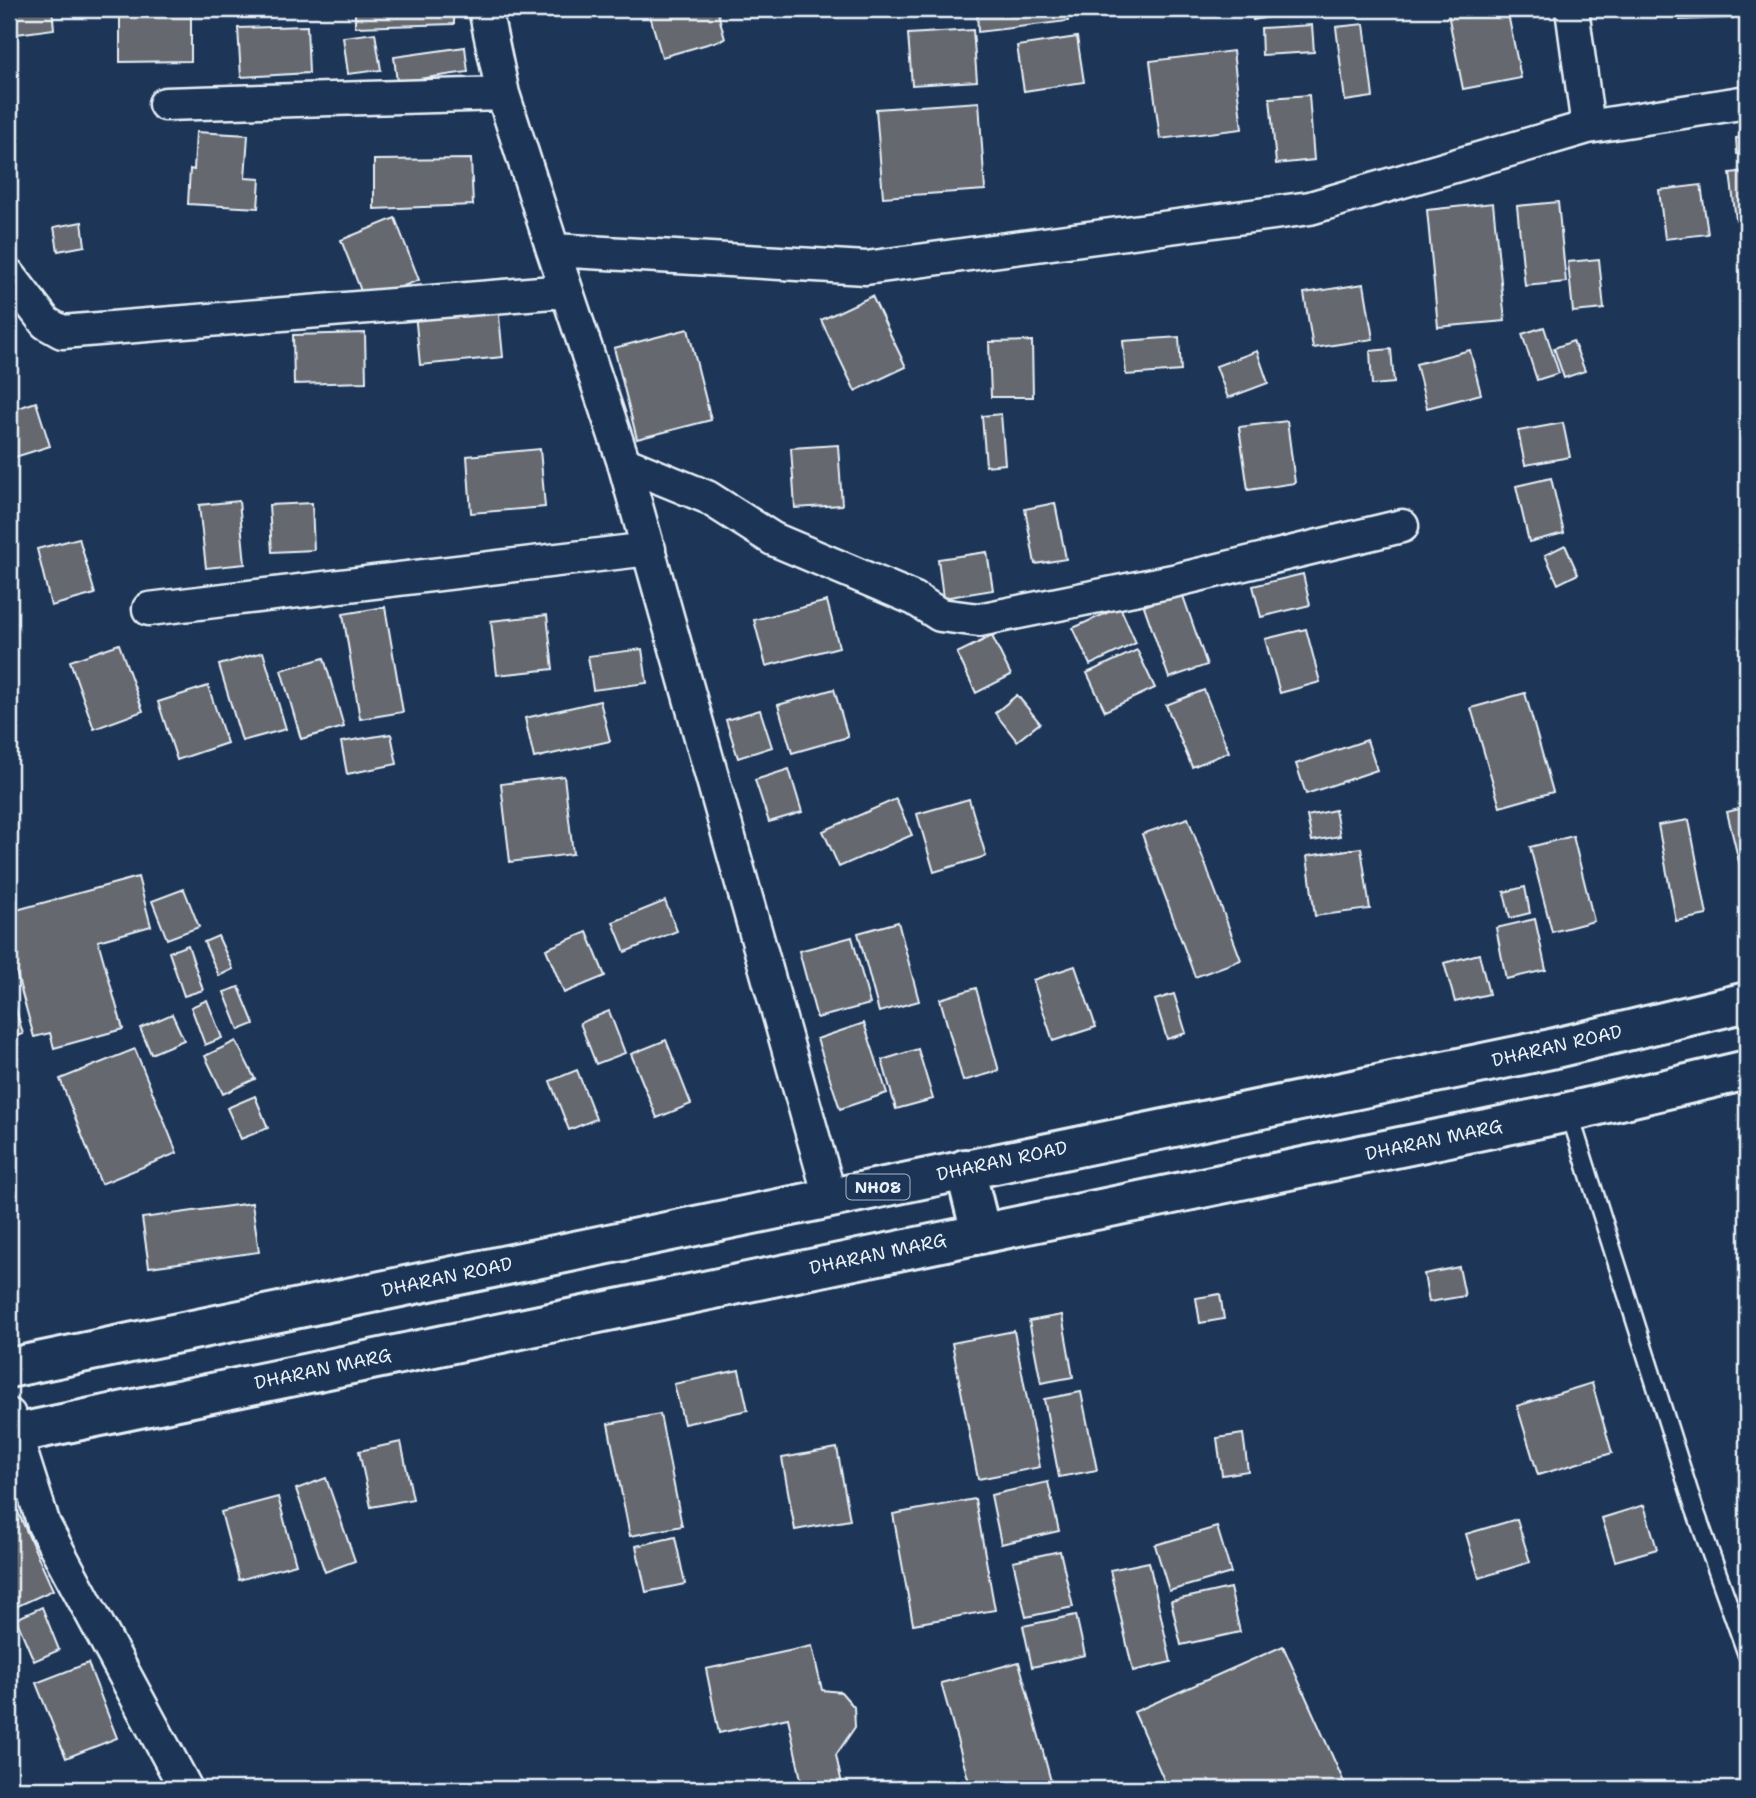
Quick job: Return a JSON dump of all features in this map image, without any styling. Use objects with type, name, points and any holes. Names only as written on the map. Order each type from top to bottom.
[{"type":"main road","name":"DHARAN ROAD","points":[[9,1368],[1551,1049],[1747,1002]]},
{"type":"main road","name":"DHARAN MARG","points":[[11,1428],[1569,1112],[1747,1070]]},
{"type":"main road","points":[[965,1169],[981,1233]]},
{"type":"street","points":[[485,9],[503,94],[565,290],[624,463],[649,549],[830,1197]]},
{"type":"street","points":[[1572,9],[1587,127]]},
{"type":"street","points":[[165,104],[503,94]]},
{"type":"street","points":[[552,250],[866,268],[1310,208],[1587,127],[1747,102]]},
{"type":"street","points":[[9,275],[46,323],[62,332],[565,290]]},
{"type":"street","points":[[624,463],[707,496],[773,539],[915,599],[940,615],[979,620],[1173,581],[1402,526]]},
{"type":"street","points":[[149,609],[649,549]]},
{"type":"street","points":[[11,1428],[44,1525],[186,1789]]},
{"type":"lane","points":[[1569,1112],[1694,1507],[1747,1655]]},
{"type":"building","points":[[9,9],[52,9],[54,29],[9,35]]},
{"type":"building","points":[[120,9],[191,9],[191,61],[120,62]]},
{"type":"building","points":[[355,9],[454,9],[454,24],[355,27]]},
{"type":"building","points":[[648,9],[717,9],[725,39],[662,57]]},
{"type":"building","points":[[977,9],[1066,9],[1068,21],[978,32]]},
{"type":"building","points":[[1251,9],[1311,9],[1253,20]]},
{"type":"building","points":[[1447,9],[1507,9],[1521,78],[1463,89]]},
{"type":"building","points":[[1679,9],[1733,9],[1733,18],[1680,20]]},
{"type":"building","points":[[1364,24],[1373,97],[1345,101],[1336,27]]},
{"type":"building","points":[[1312,25],[1314,52],[1262,55],[1261,28]]},
{"type":"building","points":[[307,26],[309,73],[241,77],[238,28]]},
{"type":"building","points":[[973,30],[977,81],[912,85],[908,34]]},
{"type":"building","points":[[375,33],[381,70],[348,74],[343,37]]},
{"type":"building","points":[[1077,37],[1084,82],[1024,91],[1017,46]]},
{"type":"building","points":[[465,47],[468,72],[397,82],[394,57]]},
{"type":"building","points":[[1233,51],[1242,129],[1160,139],[1150,61]]},
{"type":"building","points":[[1309,95],[1314,160],[1276,164],[1270,98]]},
{"type":"building","points":[[979,102],[985,190],[883,197],[876,109]]},
{"type":"building","points":[[9,112],[13,112],[11,192],[9,192]]},
{"type":"building","points":[[196,132],[248,135],[245,178],[260,179],[258,208],[188,204],[190,169],[194,170]]},
{"type":"building","points":[[1747,136],[1747,153],[1737,154],[1736,138]]},
{"type":"building","points":[[471,159],[473,205],[374,209],[374,160]]},
{"type":"building","points":[[1747,171],[1747,219],[1736,220],[1730,173]]},
{"type":"building","points":[[1701,185],[1708,234],[1665,239],[1659,190]]},
{"type":"building","points":[[1558,202],[1566,282],[1525,286],[1517,206]]},
{"type":"building","points":[[1493,203],[1505,321],[1438,327],[1427,210]]},
{"type":"building","points":[[395,218],[419,280],[365,301],[341,240]]},
{"type":"building","points":[[82,222],[85,246],[58,251],[54,227]]},
{"type":"building","points":[[1599,259],[1604,309],[1573,312],[1568,262]]},
{"type":"building","points":[[1364,284],[1373,339],[1313,348],[1304,293]]},
{"type":"building","points":[[872,296],[906,367],[855,391],[821,320]]},
{"type":"building","points":[[498,305],[503,357],[420,365],[415,313]]},
{"type":"building","points":[[1544,327],[1559,373],[1537,380],[1522,334]]},
{"type":"building","points":[[688,329],[711,420],[637,439],[614,348]]},
{"type":"building","points":[[365,333],[366,382],[294,384],[293,335]]},
{"type":"building","points":[[1179,337],[1181,371],[1126,375],[1123,341]]},
{"type":"building","points":[[1032,341],[1033,397],[991,397],[989,342]]},
{"type":"building","points":[[1573,341],[1585,371],[1564,378],[1554,348]]},
{"type":"building","points":[[1391,349],[1394,383],[1372,385],[1370,351]]},
{"type":"building","points":[[1470,350],[1481,394],[1427,408],[1416,364]]},
{"type":"building","points":[[1257,351],[1268,383],[1228,398],[1216,366]]},
{"type":"building","points":[[36,402],[50,446],[9,459],[9,411]]},
{"type":"building","points":[[1001,414],[1005,464],[986,466],[982,416]]},
{"type":"building","points":[[1287,421],[1295,483],[1248,490],[1239,427]]},
{"type":"building","points":[[1563,423],[1570,457],[1525,465],[1518,431]]},
{"type":"building","points":[[838,445],[842,505],[795,508],[791,448]]},
{"type":"building","points":[[540,449],[545,507],[471,513],[467,456]]},
{"type":"building","points":[[1551,478],[1564,533],[1529,542],[1516,486]]},
{"type":"building","points":[[239,501],[245,564],[206,568],[199,505]]},
{"type":"building","points":[[312,503],[314,550],[272,552],[269,505]]},
{"type":"building","points":[[1055,503],[1066,559],[1035,564],[1025,509]]},
{"type":"building","points":[[79,538],[95,594],[51,606],[37,549]]},
{"type":"building","points":[[1565,545],[1578,574],[1558,584],[1545,555]]},
{"type":"building","points":[[987,552],[993,590],[943,598],[938,559]]},
{"type":"building","points":[[1303,574],[1310,605],[1261,617],[1253,586]]},
{"type":"building","points":[[1182,593],[1207,665],[1169,678],[1144,606]]},
{"type":"building","points":[[827,601],[839,647],[766,666],[754,620]]},
{"type":"building","points":[[385,607],[403,712],[360,719],[343,614]]},
{"type":"building","points":[[1120,607],[1136,643],[1090,665],[1073,628]]},
{"type":"building","points":[[547,615],[553,669],[497,675],[491,621]]},
{"type":"building","points":[[1306,629],[1320,682],[1280,693],[1265,639]]},
{"type":"building","points":[[992,636],[1011,675],[976,693],[957,653]]},
{"type":"building","points":[[119,644],[143,711],[94,729],[70,661]]},
{"type":"building","points":[[642,649],[647,683],[593,690],[588,656]]},
{"type":"building","points":[[1137,650],[1155,688],[1105,711],[1087,673]]},
{"type":"building","points":[[263,652],[286,729],[242,741],[219,665]]},
{"type":"building","points":[[324,658],[344,727],[301,739],[281,670]]},
{"type":"building","points":[[208,686],[227,743],[177,760],[158,702]]},
{"type":"building","points":[[834,689],[848,737],[792,753],[778,705]]},
{"type":"building","points":[[1204,690],[1229,752],[1192,767],[1166,705]]},
{"type":"building","points":[[1525,693],[1553,792],[1500,807],[1471,708]]},
{"type":"building","points":[[1017,695],[1040,723],[1017,741],[995,713]]},
{"type":"building","points":[[600,701],[610,741],[534,758],[525,718]]},
{"type":"building","points":[[760,710],[772,747],[738,758],[726,720]]},
{"type":"building","points":[[391,734],[397,764],[347,774],[341,742]]},
{"type":"building","points":[[1367,740],[1377,770],[1306,794],[1296,764]]},
{"type":"building","points":[[789,769],[802,812],[769,822],[755,780]]},
{"type":"building","points":[[564,776],[573,854],[510,862],[501,784]]},
{"type":"building","points":[[896,799],[912,835],[839,867],[823,831]]},
{"type":"building","points":[[969,799],[986,856],[934,872],[917,814]]},
{"type":"building","points":[[1747,807],[1747,869],[1741,870],[1727,812]]},
{"type":"building","points":[[1335,810],[1340,836],[1312,841],[1307,816]]},
{"type":"building","points":[[1188,818],[1241,960],[1195,977],[1142,834]]},
{"type":"building","points":[[1689,820],[1707,915],[1676,921],[1658,825]]},
{"type":"building","points":[[1573,836],[1594,921],[1552,932],[1530,847]]},
{"type":"building","points":[[1361,848],[1370,909],[1315,916],[1307,856]]},
{"type":"building","points":[[138,877],[151,926],[98,941],[123,1029],[54,1048],[50,1033],[34,1037],[9,946],[9,912]]},
{"type":"building","points":[[1525,887],[1530,913],[1510,918],[1504,892]]},
{"type":"building","points":[[184,889],[199,927],[167,939],[152,901]]},
{"type":"building","points":[[665,901],[677,931],[625,952],[613,922]]},
{"type":"building","points":[[1535,919],[1546,970],[1506,979],[1496,928]]},
{"type":"building","points":[[898,922],[919,1001],[879,1012],[858,933]]},
{"type":"building","points":[[587,932],[605,976],[564,993],[546,949]]},
{"type":"building","points":[[218,936],[233,969],[219,976],[204,942]]},
{"type":"building","points":[[852,937],[870,1004],[817,1018],[799,951]]},
{"type":"building","points":[[188,945],[203,990],[184,996],[169,952]]},
{"type":"building","points":[[1479,954],[1489,994],[1455,1002],[1444,963]]},
{"type":"building","points":[[1075,966],[1096,1027],[1053,1041],[1033,980]]},
{"type":"building","points":[[9,986],[23,1034],[9,1038]]},
{"type":"building","points":[[239,987],[254,1024],[239,1030],[224,992]]},
{"type":"building","points":[[976,988],[999,1071],[963,1081],[940,999]]},
{"type":"building","points":[[1174,994],[1186,1033],[1167,1039],[1155,1000]]},
{"type":"building","points":[[207,1000],[222,1038],[205,1045],[191,1007]]},
{"type":"building","points":[[609,1011],[625,1053],[596,1064],[580,1023]]},
{"type":"building","points":[[172,1014],[184,1040],[151,1054],[140,1028]]},
{"type":"building","points":[[864,1023],[887,1093],[840,1109],[817,1039]]},
{"type":"building","points":[[666,1040],[691,1104],[657,1118],[631,1054]]},
{"type":"building","points":[[236,1041],[255,1079],[223,1094],[205,1056]]},
{"type":"building","points":[[135,1049],[177,1153],[101,1184],[60,1079]]},
{"type":"building","points":[[918,1049],[933,1099],[896,1109],[882,1060]]},
{"type":"building","points":[[577,1070],[596,1119],[569,1130],[550,1081]]},
{"type":"building","points":[[255,1096],[268,1128],[241,1139],[227,1108]]},
{"type":"building","points":[[252,1203],[259,1252],[149,1267],[142,1218]]},
{"type":"building","points":[[9,1240],[14,1258],[9,1260]]},
{"type":"building","points":[[1459,1267],[1465,1296],[1429,1302],[1424,1274]]},
{"type":"building","points":[[1220,1294],[1224,1319],[1200,1323],[1196,1298]]},
{"type":"building","points":[[1062,1315],[1073,1377],[1041,1383],[1029,1321]]},
{"type":"building","points":[[1014,1331],[1040,1467],[978,1479],[952,1343]]},
{"type":"building","points":[[739,1370],[748,1410],[684,1424],[674,1384]]},
{"type":"building","points":[[1592,1383],[1612,1453],[1538,1475],[1517,1406]]},
{"type":"building","points":[[1081,1392],[1097,1470],[1059,1477],[1044,1399]]},
{"type":"building","points":[[660,1414],[682,1526],[630,1536],[608,1424]]},
{"type":"building","points":[[1243,1434],[1248,1471],[1222,1475],[1217,1438]]},
{"type":"building","points":[[401,1442],[413,1499],[371,1507],[359,1451]]},
{"type":"building","points":[[837,1448],[850,1520],[795,1530],[782,1458]]},
{"type":"building","points":[[326,1478],[355,1561],[325,1572],[296,1489]]},
{"type":"building","points":[[1048,1482],[1059,1531],[1001,1544],[991,1495]]},
{"type":"building","points":[[278,1497],[296,1564],[239,1580],[221,1512]]},
{"type":"building","points":[[975,1499],[995,1610],[913,1624],[893,1514]]},
{"type":"building","points":[[1644,1505],[1657,1549],[1615,1561],[1602,1518]]},
{"type":"building","points":[[17,1510],[53,1590],[9,1610],[9,1514]]},
{"type":"building","points":[[1517,1519],[1530,1562],[1479,1578],[1466,1534]]},
{"type":"building","points":[[1217,1527],[1231,1573],[1169,1591],[1155,1545]]},
{"type":"building","points":[[675,1537],[685,1584],[646,1592],[636,1546]]},
{"type":"building","points":[[1060,1551],[1073,1607],[1026,1617],[1013,1561]]},
{"type":"building","points":[[1149,1562],[1171,1662],[1133,1671],[1110,1570]]},
{"type":"building","points":[[1230,1588],[1240,1632],[1181,1645],[1171,1601]]},
{"type":"building","points":[[42,1607],[59,1650],[34,1661],[16,1619]]},
{"type":"building","points":[[1076,1615],[1085,1655],[1032,1667],[1023,1626]]},
{"type":"building","points":[[812,1646],[822,1690],[841,1692],[854,1707],[855,1727],[836,1755],[843,1789],[803,1789],[788,1718],[719,1733],[706,1669]]},
{"type":"building","points":[[1283,1646],[1347,1789],[1168,1789],[1134,1712]]},
{"type":"building","points":[[1019,1662],[1053,1789],[971,1789],[941,1683]]},
{"type":"building","points":[[88,1663],[117,1738],[66,1758],[36,1683]]},
{"type":"building","points":[[9,1680],[19,1703],[9,1708]]}]
